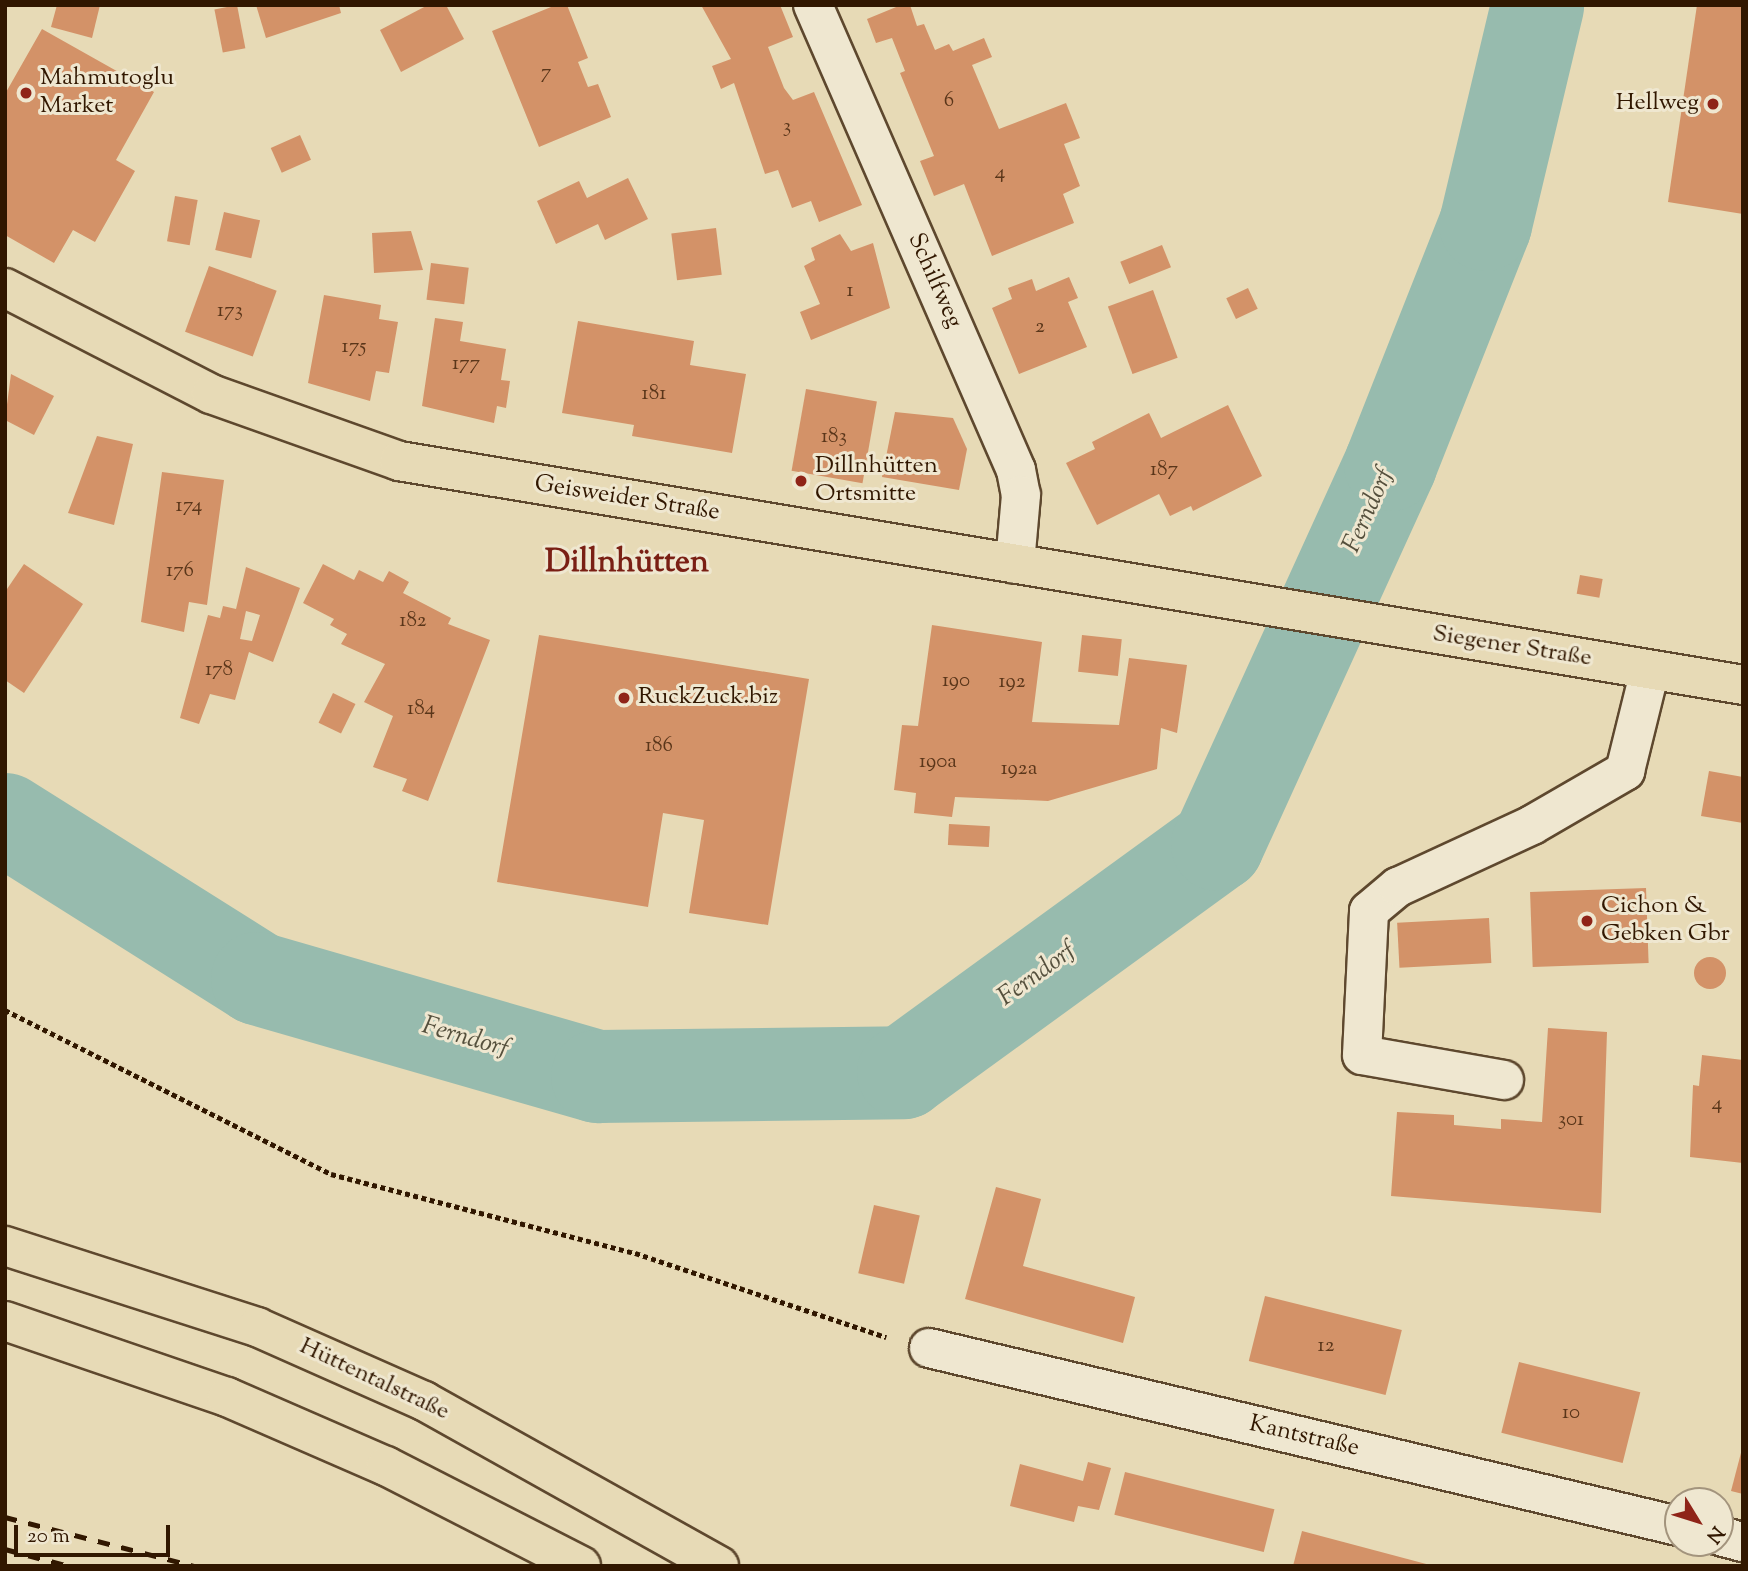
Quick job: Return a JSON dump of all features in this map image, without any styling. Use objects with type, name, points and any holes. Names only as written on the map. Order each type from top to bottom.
[{"type":"main road","name":"Geisweider Straße","points":[[5,288],[211,394],[399,461],[1280,610]]},
{"type":"main road","name":"Siegener Straße","points":[[1280,610],[1743,685]]},
{"type":"main road","name":"Hüttentalstraße","points":[[5,1246],[257,1327],[424,1401],[625,1508],[719,1566]]},
{"type":"main road","points":[[5,1321],[227,1397],[386,1466],[581,1566]]},
{"type":"street","name":"Schilfweg","points":[[813,5],[1016,470],[1021,495],[1015,564]]},
{"type":"street","points":[[1504,1080],[1362,1055],[1369,911],[1398,887],[1532,825],[1625,771],[1650,670]]},
{"type":"street","name":"Kantstraße","points":[[929,1348],[1664,1523]]},
{"type":"path","points":[[5,1010],[331,1174],[635,1253],[929,1348]]},
{"type":"building","points":[[57,5],[100,5],[92,38],[51,27]]},
{"type":"building","points":[[237,5],[245,48],[223,53],[214,9]]},
{"type":"building","points":[[256,5],[339,5],[341,13],[266,38]]},
{"type":"building","points":[[428,5],[446,5],[464,39],[401,72],[380,30]]},
{"type":"building","points":[[556,5],[567,5],[588,58],[578,62],[588,87],[598,84],[611,117],[539,147],[492,31]]},
{"type":"building","points":[[701,5],[780,5],[793,37],[768,47],[784,88],[793,100],[814,92],[862,205],[819,222],[811,201],[792,208],[778,170],[765,174],[734,83],[721,89],[712,66],[731,59]]},
{"type":"building","points":[[901,5],[910,5],[917,26],[924,24],[935,50],[949,44],[953,51],[984,38],[992,57],[972,65],[999,129],[1066,103],[1080,138],[1064,144],[1080,186],[1063,194],[1074,223],[992,256],[964,184],[934,196],[920,161],[934,156],[900,73],[905,71],[892,38],[876,43],[867,19]]},
{"type":"building","name":"Hellweg","points":[[1697,5],[1743,5],[1743,214],[1668,202]]},
{"type":"building","points":[[42,29],[154,92],[116,160],[135,171],[95,242],[73,230],[54,263],[5,235],[5,94]]},
{"type":"building","points":[[300,135],[311,160],[282,173],[271,148]]},
{"type":"building","points":[[628,178],[648,219],[605,240],[598,224],[556,244],[537,201],[579,181],[587,198]]},
{"type":"building","points":[[175,196],[198,200],[190,245],[167,241]]},
{"type":"building","points":[[224,212],[260,220],[251,258],[215,250]]},
{"type":"building","points":[[716,228],[722,275],[677,280],[671,233]]},
{"type":"building","points":[[411,231],[423,270],[374,273],[372,233]]},
{"type":"building","points":[[840,234],[851,251],[873,243],[890,308],[811,340],[800,312],[820,304],[804,266],[815,260],[811,248]]},
{"type":"building","points":[[1162,245],[1171,267],[1129,284],[1120,262]]},
{"type":"building","points":[[431,263],[469,268],[464,304],[426,300]]},
{"type":"building","points":[[209,266],[277,291],[253,356],[185,332]]},
{"type":"building","points":[[1069,277],[1078,298],[1068,302],[1087,347],[1019,374],[992,308],[1012,299],[1008,288],[1032,279],[1036,291]]},
{"type":"building","points":[[1248,288],[1258,309],[1236,319],[1226,298]]},
{"type":"building","points":[[1153,290],[1178,358],[1133,374],[1108,306]]},
{"type":"building","points":[[324,295],[381,305],[379,319],[398,322],[389,373],[376,371],[370,401],[308,383]]},
{"type":"building","points":[[435,318],[463,322],[460,341],[506,349],[501,380],[510,381],[506,408],[497,406],[494,423],[422,406]]},
{"type":"building","points":[[578,321],[694,341],[690,365],[746,374],[732,453],[632,436],[634,425],[562,413]]},
{"type":"building","points":[[11,374],[54,396],[34,435],[5,420]]},
{"type":"building","points":[[806,389],[877,402],[862,483],[792,471]]},
{"type":"building","points":[[1228,405],[1262,476],[1193,511],[1191,506],[1170,516],[1159,494],[1097,525],[1066,463],[1095,449],[1092,442],[1149,413],[1161,438]]},
{"type":"building","points":[[895,412],[953,418],[967,449],[959,490],[882,477]]},
{"type":"building","points":[[97,436],[133,444],[114,525],[68,513]]},
{"type":"building","points":[[162,472],[224,480],[207,605],[189,602],[184,632],[141,622]]},
{"type":"building","points":[[24,564],[83,604],[24,693],[5,680],[5,592]]},
{"type":"building","points":[[323,564],[354,580],[359,570],[383,582],[389,571],[409,582],[403,593],[451,618],[448,624],[490,640],[428,801],[402,791],[407,779],[373,767],[393,716],[364,702],[385,664],[341,644],[347,634],[330,625],[334,619],[303,603]]},
{"type":"building","points":[[246,567],[300,588],[273,662],[249,652],[235,700],[210,694],[199,724],[180,718],[208,615],[220,618],[223,606],[236,609]],"holes":[[[246,611],[260,615],[252,641],[240,639]]]},
{"type":"building","points":[[1580,575],[1603,579],[1599,598],[1577,594]]},
{"type":"building","points":[[932,625],[1042,642],[1032,722],[1119,725],[1129,658],[1187,665],[1177,733],[1161,728],[1157,769],[1048,801],[955,797],[952,817],[914,813],[916,793],[894,790],[902,725],[918,726]]},
{"type":"building","points":[[539,635],[809,679],[768,925],[689,913],[704,820],[663,813],[648,907],[497,882]]},
{"type":"building","points":[[1082,635],[1122,639],[1118,676],[1078,672]]},
{"type":"building","points":[[333,693],[355,704],[341,734],[319,723]]},
{"type":"building","points":[[1709,771],[1743,777],[1743,823],[1701,816]]},
{"type":"building","points":[[949,824],[990,826],[989,847],[948,845]]},
{"type":"building","points":[[1646,888],[1649,963],[1533,967],[1530,892]]},
{"type":"building","points":[[1489,918],[1491,963],[1399,968],[1397,923]]},
{"type":"building","points":[[1710,957],[1722,961],[1726,973],[1722,985],[1710,989],[1698,985],[1694,973],[1698,961]]},
{"type":"building","points":[[1548,1028],[1607,1032],[1601,1213],[1391,1196],[1397,1112],[1454,1115],[1454,1125],[1501,1129],[1501,1119],[1542,1122]]},
{"type":"building","points":[[1702,1055],[1743,1060],[1743,1163],[1690,1157],[1693,1085],[1699,1086]]},
{"type":"building","points":[[996,1187],[1041,1199],[1023,1266],[1135,1297],[1123,1343],[965,1299]]},
{"type":"building","points":[[874,1205],[920,1216],[904,1284],[858,1273]]},
{"type":"building","points":[[1265,1296],[1402,1330],[1386,1395],[1249,1361]]},
{"type":"building","points":[[1519,1362],[1640,1392],[1623,1463],[1501,1433]]},
{"type":"building","points":[[1743,1449],[1743,1494],[1734,1492],[1732,1487]]},
{"type":"building","points":[[1088,1462],[1111,1468],[1099,1510],[1078,1506],[1074,1522],[1010,1506],[1020,1464],[1083,1481]]},
{"type":"building","points":[[1125,1472],[1274,1509],[1264,1552],[1114,1515]]},
{"type":"building","points":[[1302,1531],[1430,1565],[1430,1566],[1293,1566]]},
{"type":"waterway","name":"Ferndorf","points":[[5,819],[257,978],[597,1076],[903,1072],[1217,844],[1390,464],[1485,224],[1537,5]]},
{"type":"railway","points":[[5,1517],[195,1566]]},
{"type":"railway","points":[[5,1549],[69,1566]]},
{"type":"place","name":"Mahmutoglu Market","points":[[26,93]]},
{"type":"place","name":"Hellweg","points":[[1713,104]]},
{"type":"place","name":"Dillnhütten Ortsmitte","points":[[801,481]]},
{"type":"place","name":"RuckZuck.biz","points":[[624,698]]},
{"type":"place","name":"Cichon & Gebken Gbr","points":[[1587,921]]},
{"type":"district","name":"Dillnhütten","points":[[627,563]]}]
